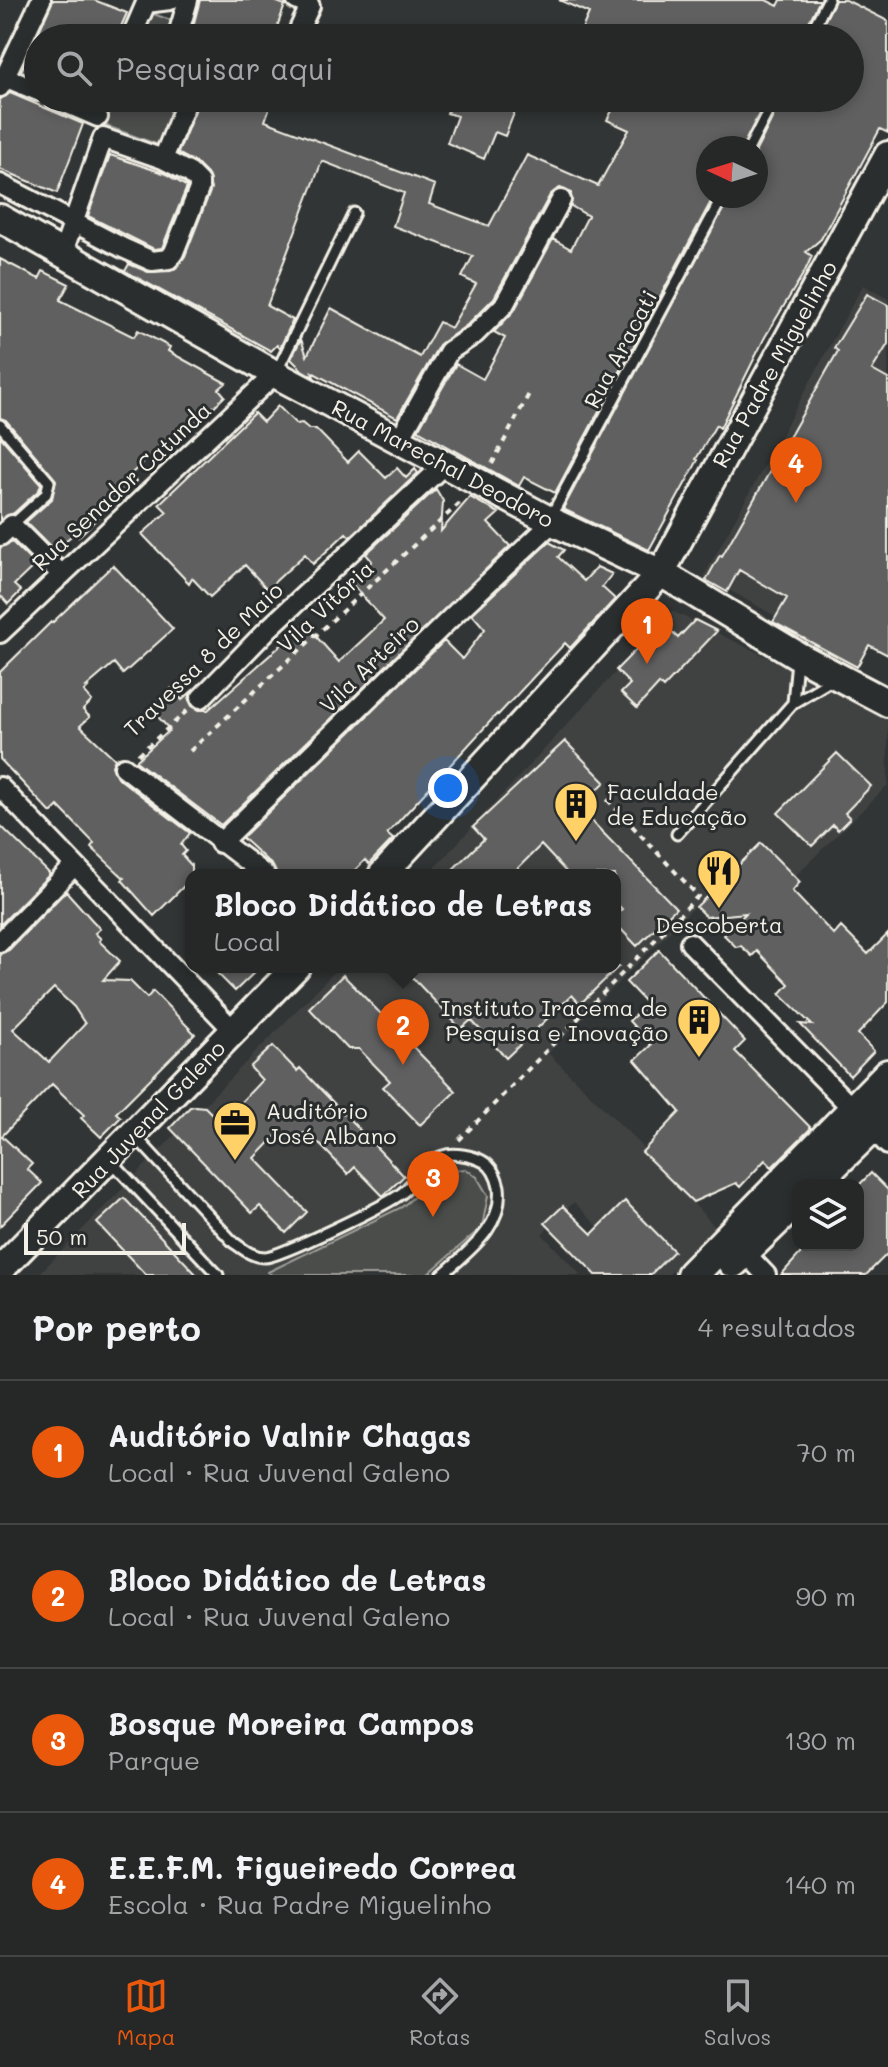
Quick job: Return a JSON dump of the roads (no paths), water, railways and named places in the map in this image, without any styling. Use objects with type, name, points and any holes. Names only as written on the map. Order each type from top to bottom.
[{"type":"main road","points":[[818,1179],[875,1124],[888,1075]]},
{"type":"main road","points":[[692,1275],[875,1124]]},
{"type":"main road","points":[[733,1266],[792,1205]]},
{"type":"street","points":[[30,24],[41,0]]},
{"type":"street","points":[[135,24],[142,1],[170,0]]},
{"type":"street","points":[[181,24],[188,0]]},
{"type":"street","points":[[300,24],[307,2]]},
{"type":"street","points":[[24,36],[2,82],[24,88]]},
{"type":"street","points":[[86,112],[98,117]]},
{"type":"street","points":[[69,238],[103,138],[98,117],[100,112]]},
{"type":"street","points":[[163,159],[182,112]]},
{"type":"street","points":[[0,184],[69,238],[152,261],[169,259],[194,202],[199,182],[195,176],[163,159],[103,138]]},
{"type":"street","name":"Rua Padre Miguelinho","points":[[661,573],[888,155]]},
{"type":"street","points":[[399,440],[449,351],[475,334],[504,305],[561,200]]},
{"type":"street","name":"Rua Marechal Deodoro","points":[[0,218],[69,238],[275,374],[445,464],[485,477],[551,521],[661,573],[797,655],[888,703]]},
{"type":"street","name":"Rua Senador Catunda","points":[[3,625],[62,575],[275,374]]},
{"type":"street","name":"Travessa 8 de Maio","points":[[201,698],[268,629],[445,464]]},
{"type":"street","name":"Vila Arteiro","points":[[220,843],[551,521]]},
{"type":"street","points":[[6,531],[62,575]]},
{"type":"street","points":[[388,869],[661,573]]},
{"type":"street","name":"Travessa 8 de Maio","points":[[124,767],[257,869]]},
{"type":"street","points":[[0,787],[234,1031]]},
{"type":"street","points":[[0,942],[74,866]]},
{"type":"street","points":[[690,943],[875,1124]]},
{"type":"street","name":"Rua Juvenal Galeno","points":[[0,1270],[290,973]]},
{"type":"street","points":[[733,1266],[766,1275]]},
{"type":"lane","points":[[815,24],[828,0]]},
{"type":"lane","points":[[755,136],[768,112]]},
{"type":"lane","name":"Rua Aracati","points":[[551,521],[717,208]]},
{"type":"lane","points":[[275,374],[354,213]]},
{"type":"lane","points":[[0,425],[49,482],[46,494],[6,531]]},
{"type":"lane","points":[[793,703],[797,655]]},
{"type":"lane","points":[[677,834],[793,703],[838,676]]},
{"type":"lane","points":[[134,1135],[233,1242],[251,1255],[267,1257],[394,1199],[443,1156],[474,1158],[487,1164],[497,1179],[500,1196],[497,1213],[485,1235],[442,1275]]},
{"type":"lane","points":[[109,1159],[218,1275]]},
{"type":"place","name":"E.E.F.M. Figueiredo Correa","points":[[796,503]]},
{"type":"place","name":"Auditório Valnir Chagas","points":[[647,664]]},
{"type":"place","name":"Faculdade de Educação","points":[[576,843]]},
{"type":"place","name":"Descoberta","points":[[719,910]]},
{"type":"place","name":"Instituto Iracema de Pesquisa e Inovação","points":[[699,1059]]},
{"type":"place","name":"Bloco Didático de Letras","points":[[403,1065]]},
{"type":"place","name":"Auditório José Albano","points":[[235,1162]]},
{"type":"place","name":"Bosque Moreira Campos","points":[[433,1217]]}]
